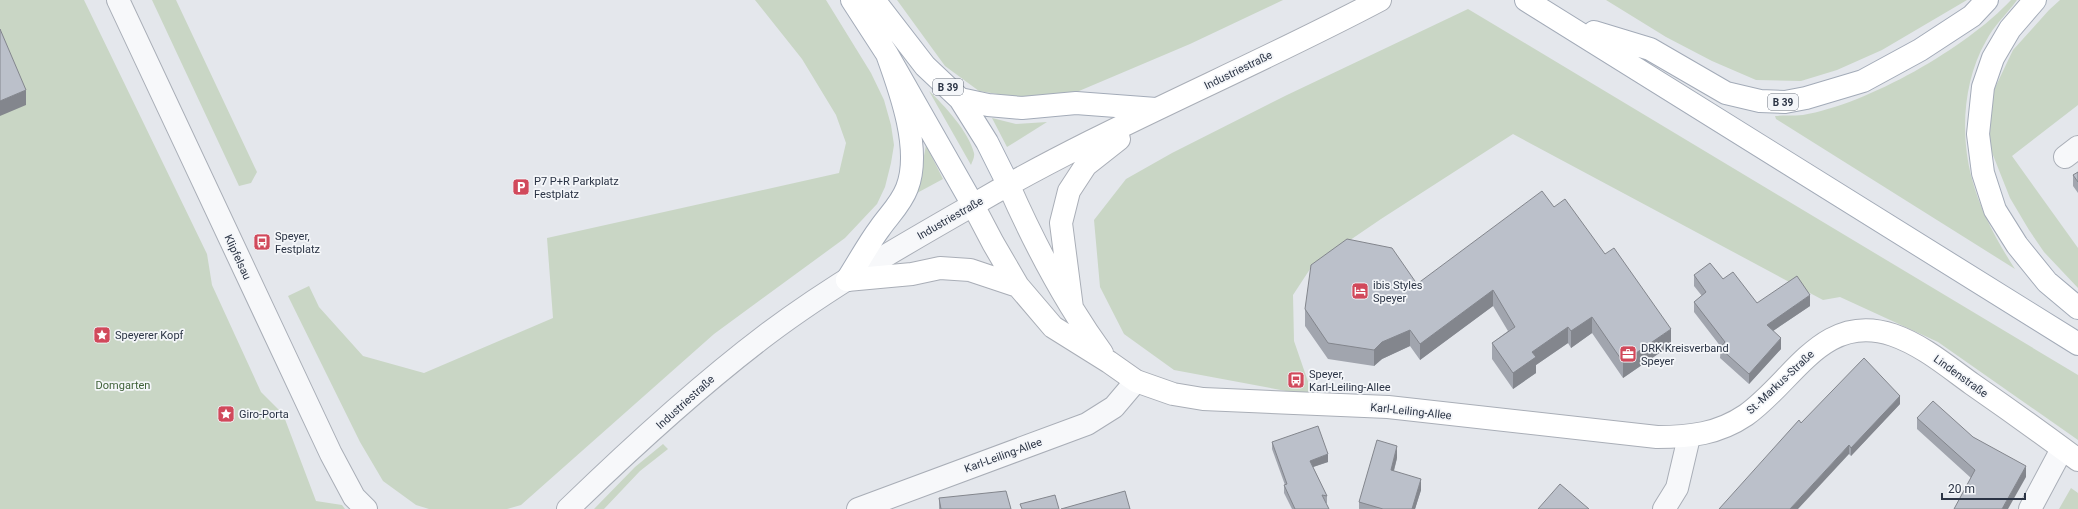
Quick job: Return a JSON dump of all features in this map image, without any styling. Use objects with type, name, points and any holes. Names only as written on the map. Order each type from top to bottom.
[{"type":"main road","points":[[847,280],[879,228],[895,210],[907,188],[911,171],[911,137],[905,104],[887,54],[852,0]]},
{"type":"main road","name":"B 39","points":[[874,0],[925,66],[960,99],[987,142],[1008,184]]},
{"type":"main road","name":"Industriestraße","points":[[973,205],[1008,184],[1156,109],[1380,0]]},
{"type":"main road","name":"B 39","points":[[1568,25],[1650,49],[1726,93],[1760,102],[1785,102],[1806,98],[1863,81],[1920,50],[1972,16],[1987,0]]},
{"type":"main road","points":[[2035,0],[2010,29],[1993,58],[1983,87],[1978,134],[1983,173],[1996,210],[2017,245],[2047,282],[2078,308]]},
{"type":"main road","name":"B 39","points":[[1532,3],[2078,344]]},
{"type":"main road","name":"Karl-Leiling-Allee","points":[[887,54],[1018,286],[1053,327],[1109,362],[1136,381],[1173,394],[1203,399],[1388,407],[1611,433],[1657,437],[1689,437]]},
{"type":"main road","name":"B 39","points":[[960,99],[988,105],[1022,108],[1076,103],[1156,109]]},
{"type":"main road","points":[[1072,308],[1061,222],[1070,191],[1086,165],[1156,109]]},
{"type":"main road","name":"Karl-Leiling-Allee","points":[[1008,184],[1029,231],[1081,324],[1109,362]]},
{"type":"main road","points":[[847,280],[912,274],[940,268],[970,270],[1018,286]]},
{"type":"main road","name":"Lindenstraße","points":[[1830,339],[1853,331],[1879,331],[1894,336],[1928,353],[2070,454]]},
{"type":"main road","name":"St.-Markus-Straße","points":[[1689,437],[1714,432],[1746,414],[1812,351],[1830,339]]},
{"type":"street","name":"Klipfelsau","points":[[118,0],[331,454],[354,497],[366,509]]},
{"type":"street","name":"Industriestraße","points":[[568,509],[705,383],[766,334],[847,280],[973,205]]},
{"type":"street","name":"Karl-Leiling-Allee","points":[[858,509],[1087,424],[1114,407],[1136,381]]},
{"type":"street","points":[[1664,509],[1677,488],[1689,437]]},
{"type":"street","points":[[2030,509],[2070,454]]},
{"type":"green space","name":"Domgarten","points":[[0,0],[84,0],[207,254],[212,285],[261,392],[283,414],[316,501],[342,505],[345,509],[0,509]]},
{"type":"green space","points":[[152,0],[176,0],[257,172],[251,183],[239,186]]},
{"type":"green space","points":[[755,0],[826,0],[871,73],[884,100],[891,125],[894,145],[885,187],[877,204],[845,238],[714,334],[521,505],[507,509],[429,509],[416,505],[383,481],[360,442],[288,296],[309,286],[319,307],[363,356],[424,373],[553,318],[547,238],[839,173],[846,143],[836,115],[802,59]]},
{"type":"green space","points":[[897,0],[1283,0],[1190,44],[1079,91],[1023,98],[979,91],[945,66]]},
{"type":"green space","points":[[1606,0],[1967,0],[1882,50],[1837,70],[1801,81],[1756,80],[1712,61],[1666,37]]},
{"type":"green space","points":[[2011,0],[2017,0],[1986,41],[1972,73],[1968,91],[1965,127],[1968,162],[1975,191],[1990,226],[2015,269],[1776,119],[1775,116],[1803,115],[1829,109],[1857,99],[1886,86],[1943,55],[1969,37]]},
{"type":"green space","points":[[2060,0],[2078,0],[2078,105],[2012,156],[2078,248],[2078,288],[2044,252],[2029,230],[2010,198],[1989,145],[1993,92],[2013,50]]},
{"type":"green space","points":[[1468,9],[2078,375],[2078,440],[1938,342],[1840,297],[1823,300],[1513,134],[1381,219],[1312,266],[1293,295],[1294,341],[1313,396],[1174,370],[1124,334],[1100,287],[1094,220],[1126,179],[1172,153],[1287,95]]},
{"type":"green space","points":[[929,91],[949,111],[967,136],[974,153],[974,158],[971,165]]},
{"type":"green space","points":[[992,118],[1016,124],[1047,122],[1007,147]]},
{"type":"green space","points":[[926,145],[943,179],[917,193]]},
{"type":"green space","points":[[663,444],[668,449],[640,471],[604,509],[594,509],[635,467]]},
{"type":"green space","points":[[2071,488],[2078,493],[2078,509],[2059,509]]},
{"type":"building","points":[[0,29],[26,90],[0,101]]},
{"type":"building","points":[[2078,172],[2078,182],[2073,175]]},
{"type":"building","points":[[1542,191],[1554,207],[1565,199],[1605,254],[1614,248],[1671,329],[1623,362],[1592,317],[1571,331],[1568,327],[1532,352],[1536,357],[1513,373],[1492,343],[1515,327],[1493,290],[1420,344],[1410,330],[1382,342],[1374,350],[1328,343],[1305,309],[1311,265],[1347,239],[1392,248],[1417,284]]},
{"type":"building","points":[[1710,263],[1723,279],[1733,272],[1757,303],[1797,276],[1810,295],[1767,325],[1781,338],[1749,374],[1720,348],[1725,342],[1694,302],[1706,292],[1694,275]]},
{"type":"building","points":[[1864,358],[1900,396],[1851,448],[1849,445],[1790,509],[1719,509],[1799,420],[1801,423]]},
{"type":"building","points":[[1933,401],[1973,437],[2026,466],[2002,509],[1954,509],[1975,470],[1917,418]]},
{"type":"building","points":[[1318,426],[1328,454],[1310,461],[1327,496],[1322,495],[1329,509],[1295,509],[1284,485],[1287,484],[1272,442]]},
{"type":"building","points":[[1377,440],[1397,446],[1391,470],[1421,479],[1412,509],[1383,509],[1359,502]]},
{"type":"building","points":[[1560,484],[1589,509],[1538,509]]},
{"type":"building","points":[[1006,491],[1011,509],[941,509],[939,498]]},
{"type":"building","points":[[1125,491],[1130,509],[1061,509]]},
{"type":"building","points":[[1055,495],[1059,509],[1022,509],[1020,504]]},
{"type":"place","name":"P7 P+R Parkplatz Festplatz","points":[[521,187]]},
{"type":"place","name":"Speyer, Festplatz","points":[[262,242]]},
{"type":"place","name":"ibis Styles Speyer","points":[[1360,291]]},
{"type":"place","name":"Speyerer Kopf","points":[[102,335]]},
{"type":"place","name":"DRK Kreisverband Speyer","points":[[1628,354]]},
{"type":"place","name":"Speyer, Karl-Leiling-Allee","points":[[1296,380]]},
{"type":"place","name":"Giro-Porta","points":[[226,414]]}]
